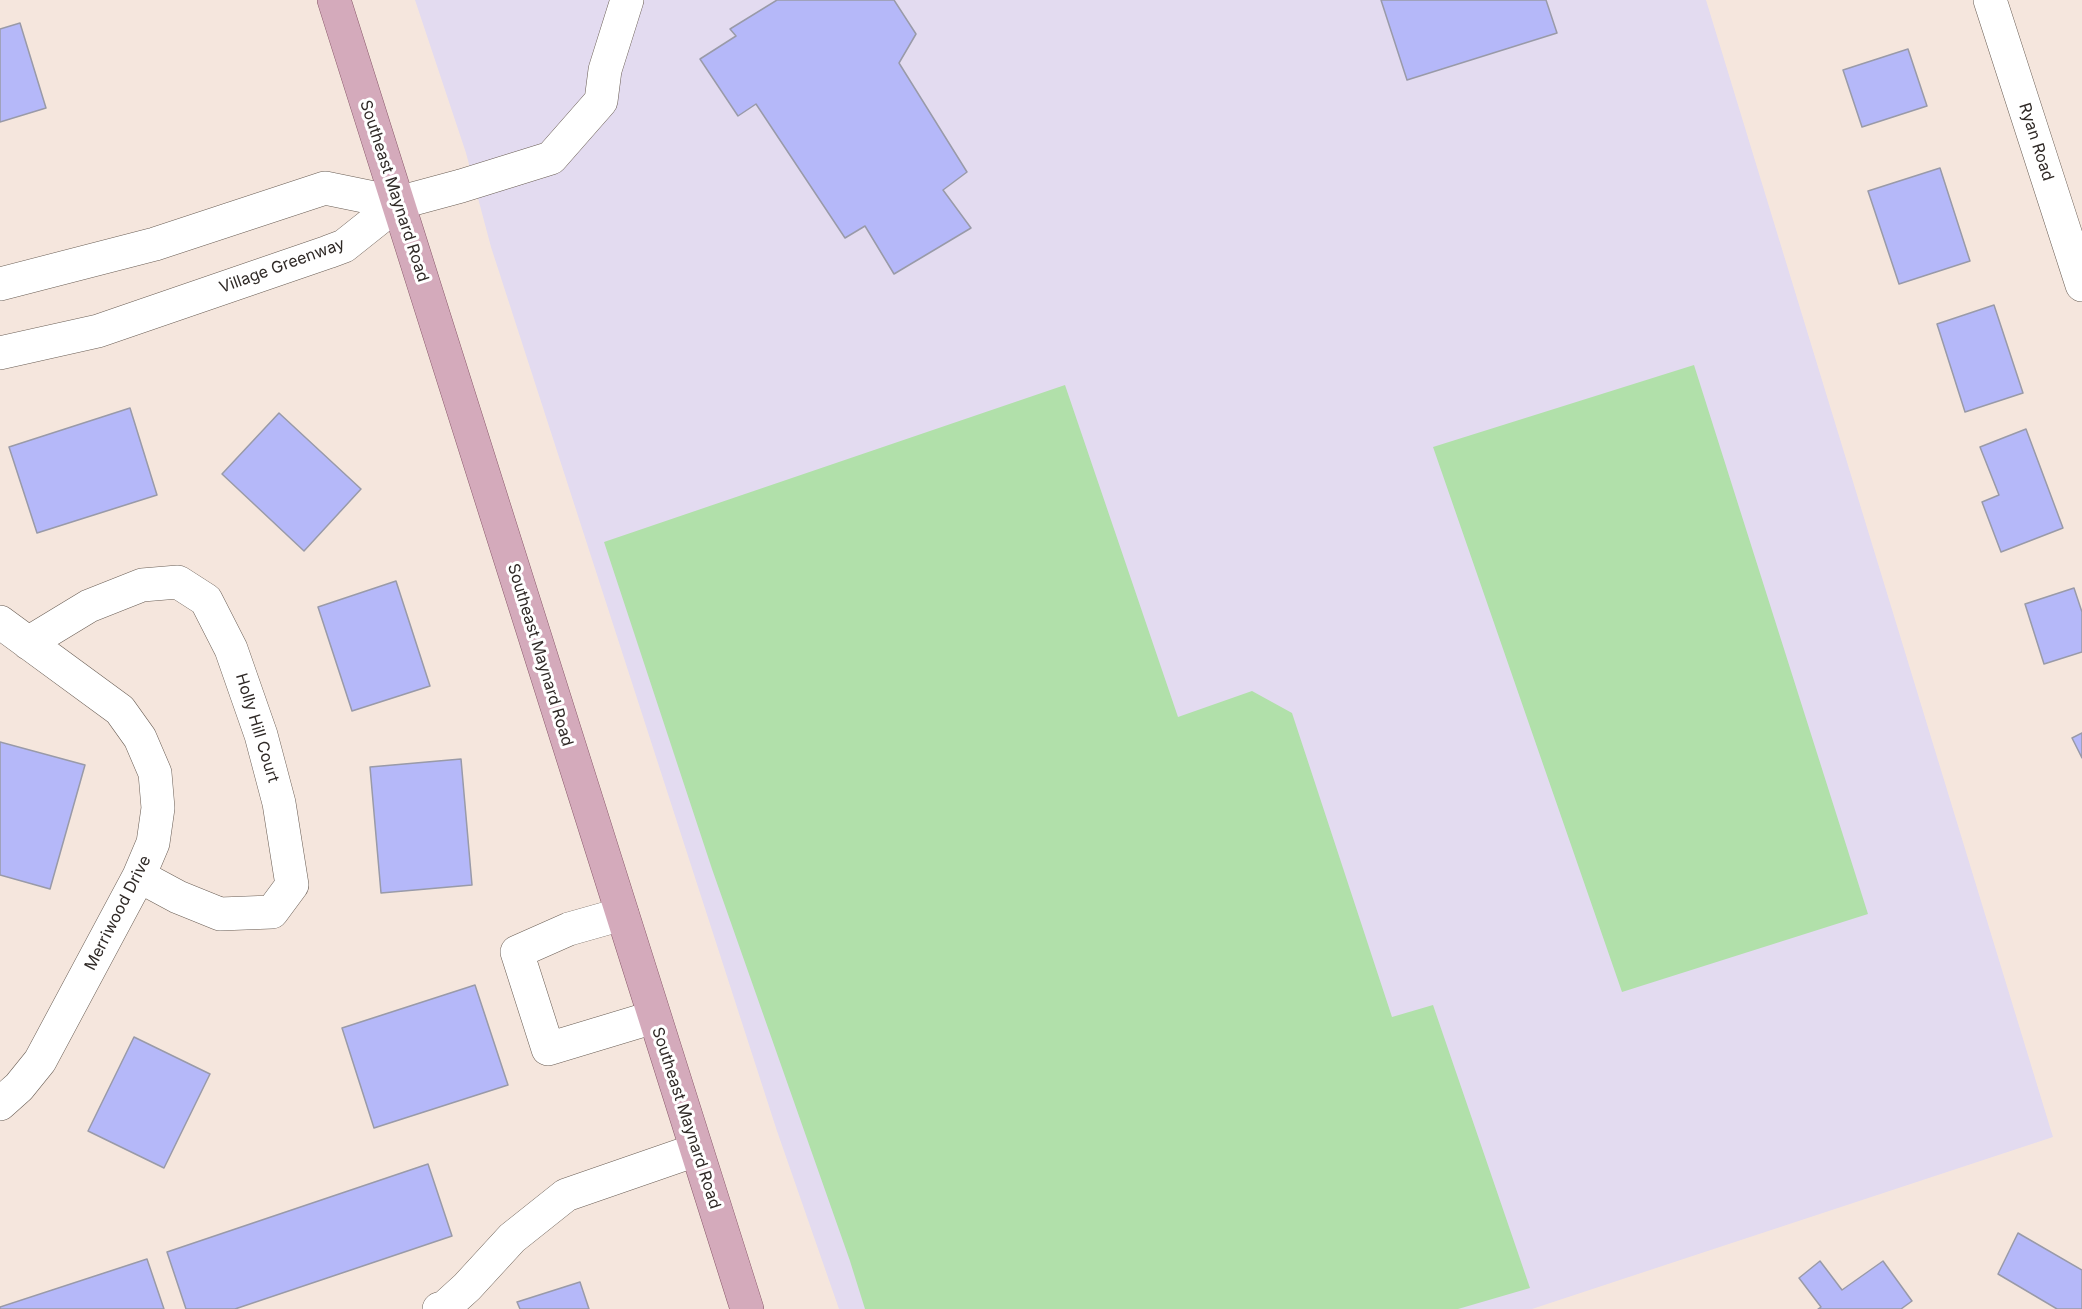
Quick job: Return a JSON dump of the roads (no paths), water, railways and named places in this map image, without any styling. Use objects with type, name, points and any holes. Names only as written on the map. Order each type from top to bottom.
[{"type":"main road","name":"Southeast Maynard Road","points":[[334,0],[747,1309]]},
{"type":"street","points":[[0,284],[155,244],[325,188],[398,203],[550,158],[602,101],[605,70],[627,0]]},
{"type":"street","name":"Ryan Road","points":[[1990,0],[2075,241],[2082,285]]},
{"type":"street","name":"Village Greenway","points":[[0,353],[98,331],[344,246],[398,203]]},
{"type":"street","name":"Holly Hill Court","points":[[28,643],[89,606],[142,585],[178,582],[206,600],[231,649],[261,735],[279,803],[292,885],[272,912],[220,914],[178,897],[139,876]]},
{"type":"street","name":"Merriwood Drive","points":[[0,622],[120,710],[141,738],[155,773],[158,808],[153,843],[139,876],[40,1061],[19,1087],[0,1104]]},
{"type":"street","points":[[622,914],[569,929],[517,952],[537,1017],[548,1049],[654,1017]]},
{"type":"street","points":[[443,1308],[467,1287],[512,1238],[566,1195],[696,1150]]}]
